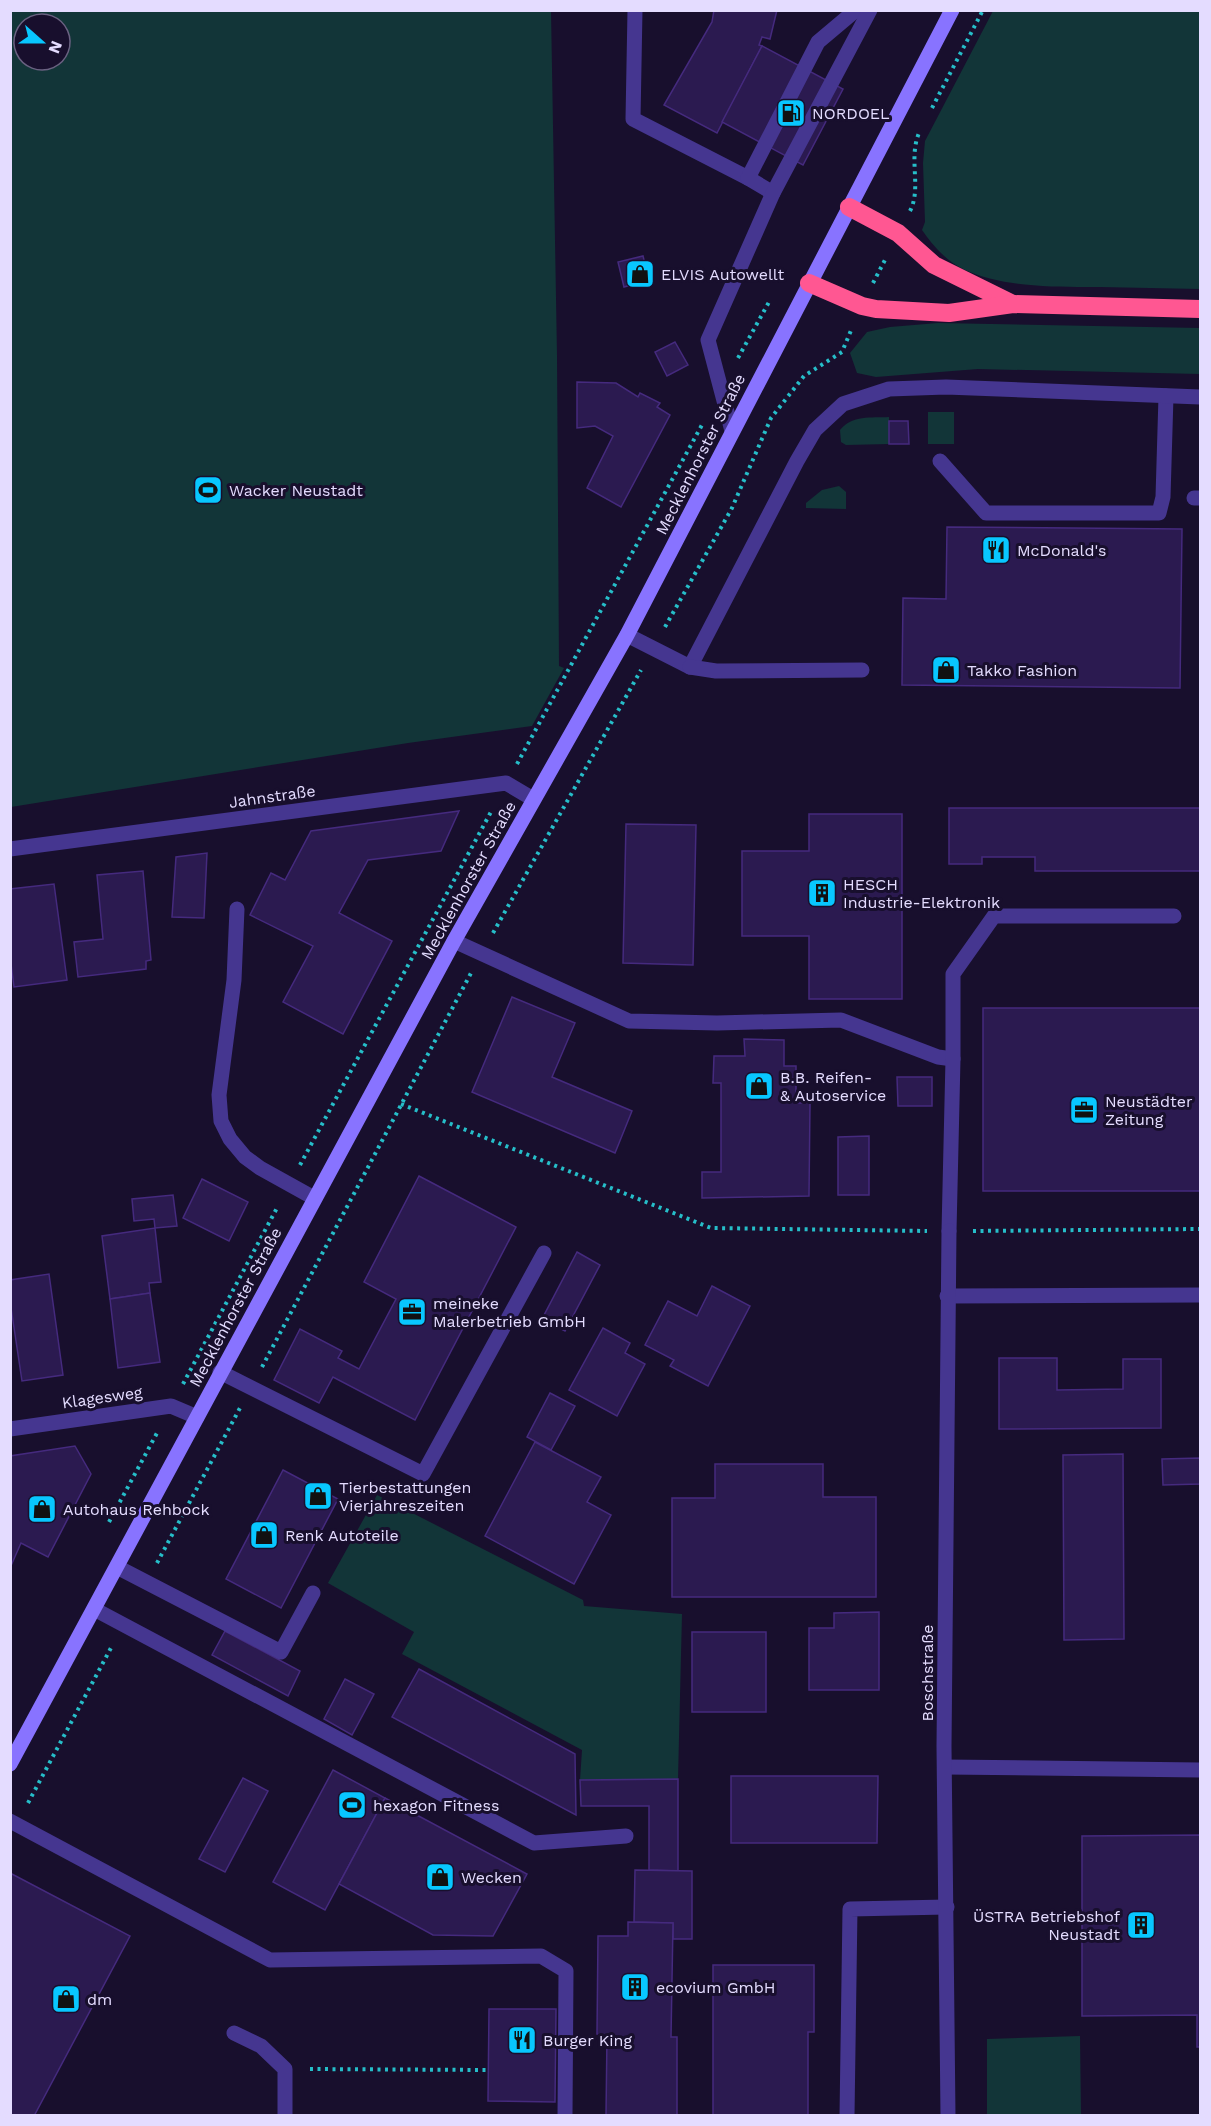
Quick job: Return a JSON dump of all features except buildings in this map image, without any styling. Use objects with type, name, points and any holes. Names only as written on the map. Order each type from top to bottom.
[{"type":"highway","points":[[849,207],[898,233],[934,265],[1013,304]]},
{"type":"highway","points":[[809,283],[862,306],[949,313],[1013,304],[1200,309]]},
{"type":"main road","name":"Mecklenhorster Straße","points":[[10,1764],[454,940],[627,635],[952,10]]},
{"type":"street","points":[[635,10],[633,119],[773,193]]},
{"type":"street","points":[[748,178],[818,42],[856,10]]},
{"type":"street","points":[[732,431],[708,340],[773,193],[870,10]]},
{"type":"street","points":[[690,667],[815,430],[843,404],[889,389],[946,387],[1200,398]]},
{"type":"street","points":[[940,461],[986,513],[1159,513],[1163,497],[1166,396]]},
{"type":"street","points":[[627,635],[690,667],[716,671],[862,670]]},
{"type":"street","points":[[506,783],[533,799]]},
{"type":"street","name":"Jahnstraße","points":[[10,849],[506,783]]},
{"type":"street","points":[[237,909],[234,980],[218,1108],[221,1121],[230,1138],[260,1168],[314,1198]]},
{"type":"street","name":"Boschstraße","points":[[948,2115],[945,1767],[947,1296],[953,974],[994,916],[1174,915]]},
{"type":"street","points":[[454,940],[629,1021],[717,1023],[841,1020],[938,1058],[953,1059]]},
{"type":"street","points":[[220,1372],[423,1474],[544,1253]]},
{"type":"street","points":[[947,1296],[1200,1295]]},
{"type":"street","points":[[171,1406],[197,1417]]},
{"type":"street","name":"Klagesweg","points":[[10,1429],[171,1406]]},
{"type":"street","points":[[117,1567],[281,1652],[312,1593]]},
{"type":"street","points":[[94,1609],[534,1843],[626,1836]]},
{"type":"street","points":[[945,1767],[1200,1770]]},
{"type":"street","points":[[14,1822],[270,1960],[541,1956],[566,1971],[566,2115]]},
{"type":"street","points":[[847,2115],[850,1909],[947,1907]]},
{"type":"street","points":[[234,2033],[261,2046],[285,2069],[285,2115]]},
{"type":"path","points":[[928,116],[983,10]]},
{"type":"path","points":[[147,1583],[482,953],[732,508],[771,418],[804,376],[842,352],[862,306],[915,200],[913,166],[917,136],[922,126]]},
{"type":"path","points":[[105,1531],[506,783],[770,301]]},
{"type":"path","points":[[401,1104],[711,1228],[949,1231],[1200,1229]]},
{"type":"path","points":[[14,1822],[123,1625]]},
{"type":"path","points":[[285,2069],[488,2070]]},
{"type":"green space","name":"Wacker Neustadt","points":[[10,11],[551,11],[559,666],[564,668],[532,726],[408,743],[11,807]]},
{"type":"green space","points":[[993,11],[1200,11],[1200,289],[1048,286],[997,280],[958,267],[926,236],[922,230],[925,222],[923,163],[925,141]]},
{"type":"green space","points":[[938,323],[1200,328],[1200,374],[978,369],[876,377],[857,373],[850,353],[867,332],[890,327]]},
{"type":"green space","points":[[928,412],[954,412],[954,444],[928,444]]},
{"type":"green space","points":[[889,417],[889,444],[846,445],[841,442],[840,430],[850,422],[862,418]]},
{"type":"green space","points":[[839,486],[846,492],[846,509],[806,508],[806,503],[822,490]]},
{"type":"green space","points":[[377,1495],[583,1600],[584,1606],[682,1614],[678,1779],[580,1780],[582,1750],[402,1654],[414,1632],[328,1583]]},
{"type":"green space","points":[[1080,2036],[1081,2115],[987,2115],[987,2039]]},
{"type":"place","name":"NORDOEL","points":[[791,113]]},
{"type":"place","name":"ELVIS Autowellt","points":[[640,274]]},
{"type":"place","name":"Wacker Neustadt","points":[[208,490]]},
{"type":"place","name":"McDonald's","points":[[996,550]]},
{"type":"place","name":"Takko Fashion","points":[[946,670]]},
{"type":"place","name":"HESCH Industrie-Elektronik","points":[[822,893]]},
{"type":"place","name":"B.B. Reifen- & Autoservice","points":[[759,1086]]},
{"type":"place","name":"Neustädter Zeitung","points":[[1084,1110]]},
{"type":"place","name":"meineke Malerbetrieb GmbH","points":[[412,1312]]},
{"type":"place","name":"Tierbestattungen Vierjahreszeiten","points":[[318,1496]]},
{"type":"place","name":"Autohaus Rehbock","points":[[42,1509]]},
{"type":"place","name":"Renk Autoteile","points":[[264,1535]]},
{"type":"place","name":"hexagon Fitness","points":[[352,1805]]},
{"type":"place","name":"Wecken","points":[[440,1877]]},
{"type":"place","name":"ÜSTRA Betriebshof Neustadt","points":[[1141,1925]]},
{"type":"place","name":"ecovium GmbH","points":[[635,1987]]},
{"type":"place","name":"dm","points":[[66,1999]]},
{"type":"place","name":"Burger King","points":[[522,2040]]}]
